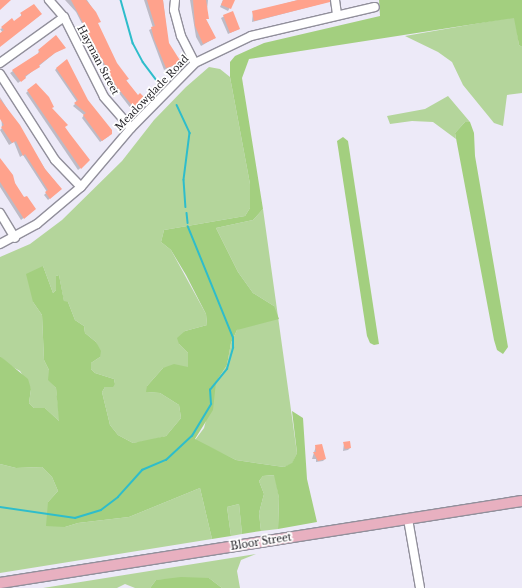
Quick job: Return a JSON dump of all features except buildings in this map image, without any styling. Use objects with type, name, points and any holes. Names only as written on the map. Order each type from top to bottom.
[{"type":"main road","name":"Bloor Street","points":[[0,583],[522,501]]},
{"type":"street","name":"Hayman Street","points":[[49,0],[64,17],[104,97],[131,128]]},
{"type":"street","points":[[175,0],[174,10],[181,36],[195,63]]},
{"type":"street","points":[[335,0],[337,15]]},
{"type":"street","name":"Meadowglade Road","points":[[0,244],[15,238],[58,208],[80,187],[131,128],[195,63],[251,36],[374,7]]},
{"type":"street","points":[[0,62],[64,17]]},
{"type":"street","points":[[0,74],[56,160],[80,187]]},
{"type":"street","points":[[0,213],[15,238]]},
{"type":"street","points":[[408,519],[420,588]]},
{"type":"green space","points":[[379,0],[522,0],[522,47],[519,45],[514,18],[249,59],[242,78],[263,209],[253,220],[216,228],[238,272],[253,293],[274,306],[279,319],[237,330],[231,343],[227,365],[216,382],[213,410],[195,439],[236,460],[284,467],[292,463],[297,453],[292,411],[303,418],[307,479],[317,522],[278,529],[279,498],[274,475],[263,476],[259,481],[264,494],[259,513],[261,531],[242,534],[239,504],[227,507],[231,536],[212,539],[200,488],[129,517],[78,523],[65,527],[46,526],[48,502],[58,491],[52,477],[42,467],[16,468],[0,464],[0,356],[28,379],[31,389],[29,403],[34,408],[45,408],[59,421],[56,388],[48,380],[49,370],[44,360],[42,315],[33,302],[26,274],[43,266],[53,293],[56,290],[56,276],[59,275],[64,301],[68,302],[75,320],[84,326],[85,333],[96,342],[101,351],[100,357],[91,363],[91,369],[95,373],[114,379],[115,384],[113,387],[105,387],[102,392],[110,425],[118,435],[133,443],[166,436],[181,418],[179,405],[160,393],[146,392],[147,386],[163,368],[174,364],[188,367],[188,353],[179,344],[177,338],[185,331],[207,325],[206,314],[186,275],[171,250],[161,242],[164,230],[245,216],[250,208],[250,184],[230,77],[230,62],[235,56],[264,43],[380,16]]},
{"type":"green space","points":[[515,17],[519,45],[522,47],[522,93],[507,95],[503,126],[494,123],[463,85],[452,62],[438,52],[405,36]]},
{"type":"green space","points":[[209,67],[220,69],[230,77],[250,184],[250,208],[245,216],[164,230],[161,242],[171,250],[206,314],[207,325],[185,331],[179,344],[188,353],[188,367],[163,368],[147,386],[147,392],[160,393],[179,405],[181,418],[166,436],[148,441],[133,443],[118,435],[110,425],[102,392],[105,387],[115,384],[114,379],[95,373],[91,369],[91,363],[100,357],[96,342],[85,333],[84,326],[75,320],[68,302],[64,302],[59,275],[56,276],[56,290],[53,293],[43,266],[33,302],[42,315],[44,360],[49,370],[49,380],[56,388],[60,422],[45,408],[34,408],[29,403],[31,389],[20,371],[9,365],[0,356],[0,257],[30,244],[62,220],[122,161],[154,120],[186,87]]},
{"type":"green space","points":[[448,96],[470,122],[465,122],[455,133],[456,139],[433,122],[412,121],[390,124],[387,116],[425,109]]},
{"type":"green space","points":[[465,122],[470,122],[474,133],[475,156],[508,347],[503,354],[497,350],[494,340],[455,133]]},
{"type":"green space","points":[[343,137],[348,141],[379,344],[374,345],[370,343],[367,336],[337,141]]},
{"type":"green space","points":[[263,209],[297,453],[292,464],[284,467],[236,460],[195,440],[204,428],[216,382],[227,365],[231,343],[237,330],[274,306],[253,293],[238,272],[216,228],[253,220]]},
{"type":"green space","points":[[0,464],[16,468],[42,467],[52,477],[58,491],[48,502],[65,527],[78,523],[129,517],[200,488],[212,539],[0,573]]},
{"type":"green space","points":[[275,475],[279,498],[278,529],[261,531],[259,513],[264,494],[259,481],[263,476]]},
{"type":"green space","points":[[239,504],[242,534],[231,536],[227,507]]},
{"type":"green space","points":[[256,554],[241,560],[237,571],[240,588],[222,588],[209,578],[156,580],[150,588],[135,588],[125,584],[117,588],[43,588]]},
{"type":"green space","points":[[181,577],[209,578],[222,588],[150,588],[156,580]]},
{"type":"waterway","points":[[121,0],[133,43],[143,62],[159,83]]},
{"type":"waterway","points":[[177,105],[190,133],[184,180],[186,207]]},
{"type":"waterway","points":[[187,213],[188,223]]},
{"type":"waterway","points":[[0,507],[75,518],[101,510],[118,497],[142,470],[166,460],[192,436],[211,404],[210,390],[227,369],[233,348],[233,338],[188,227]]}]
